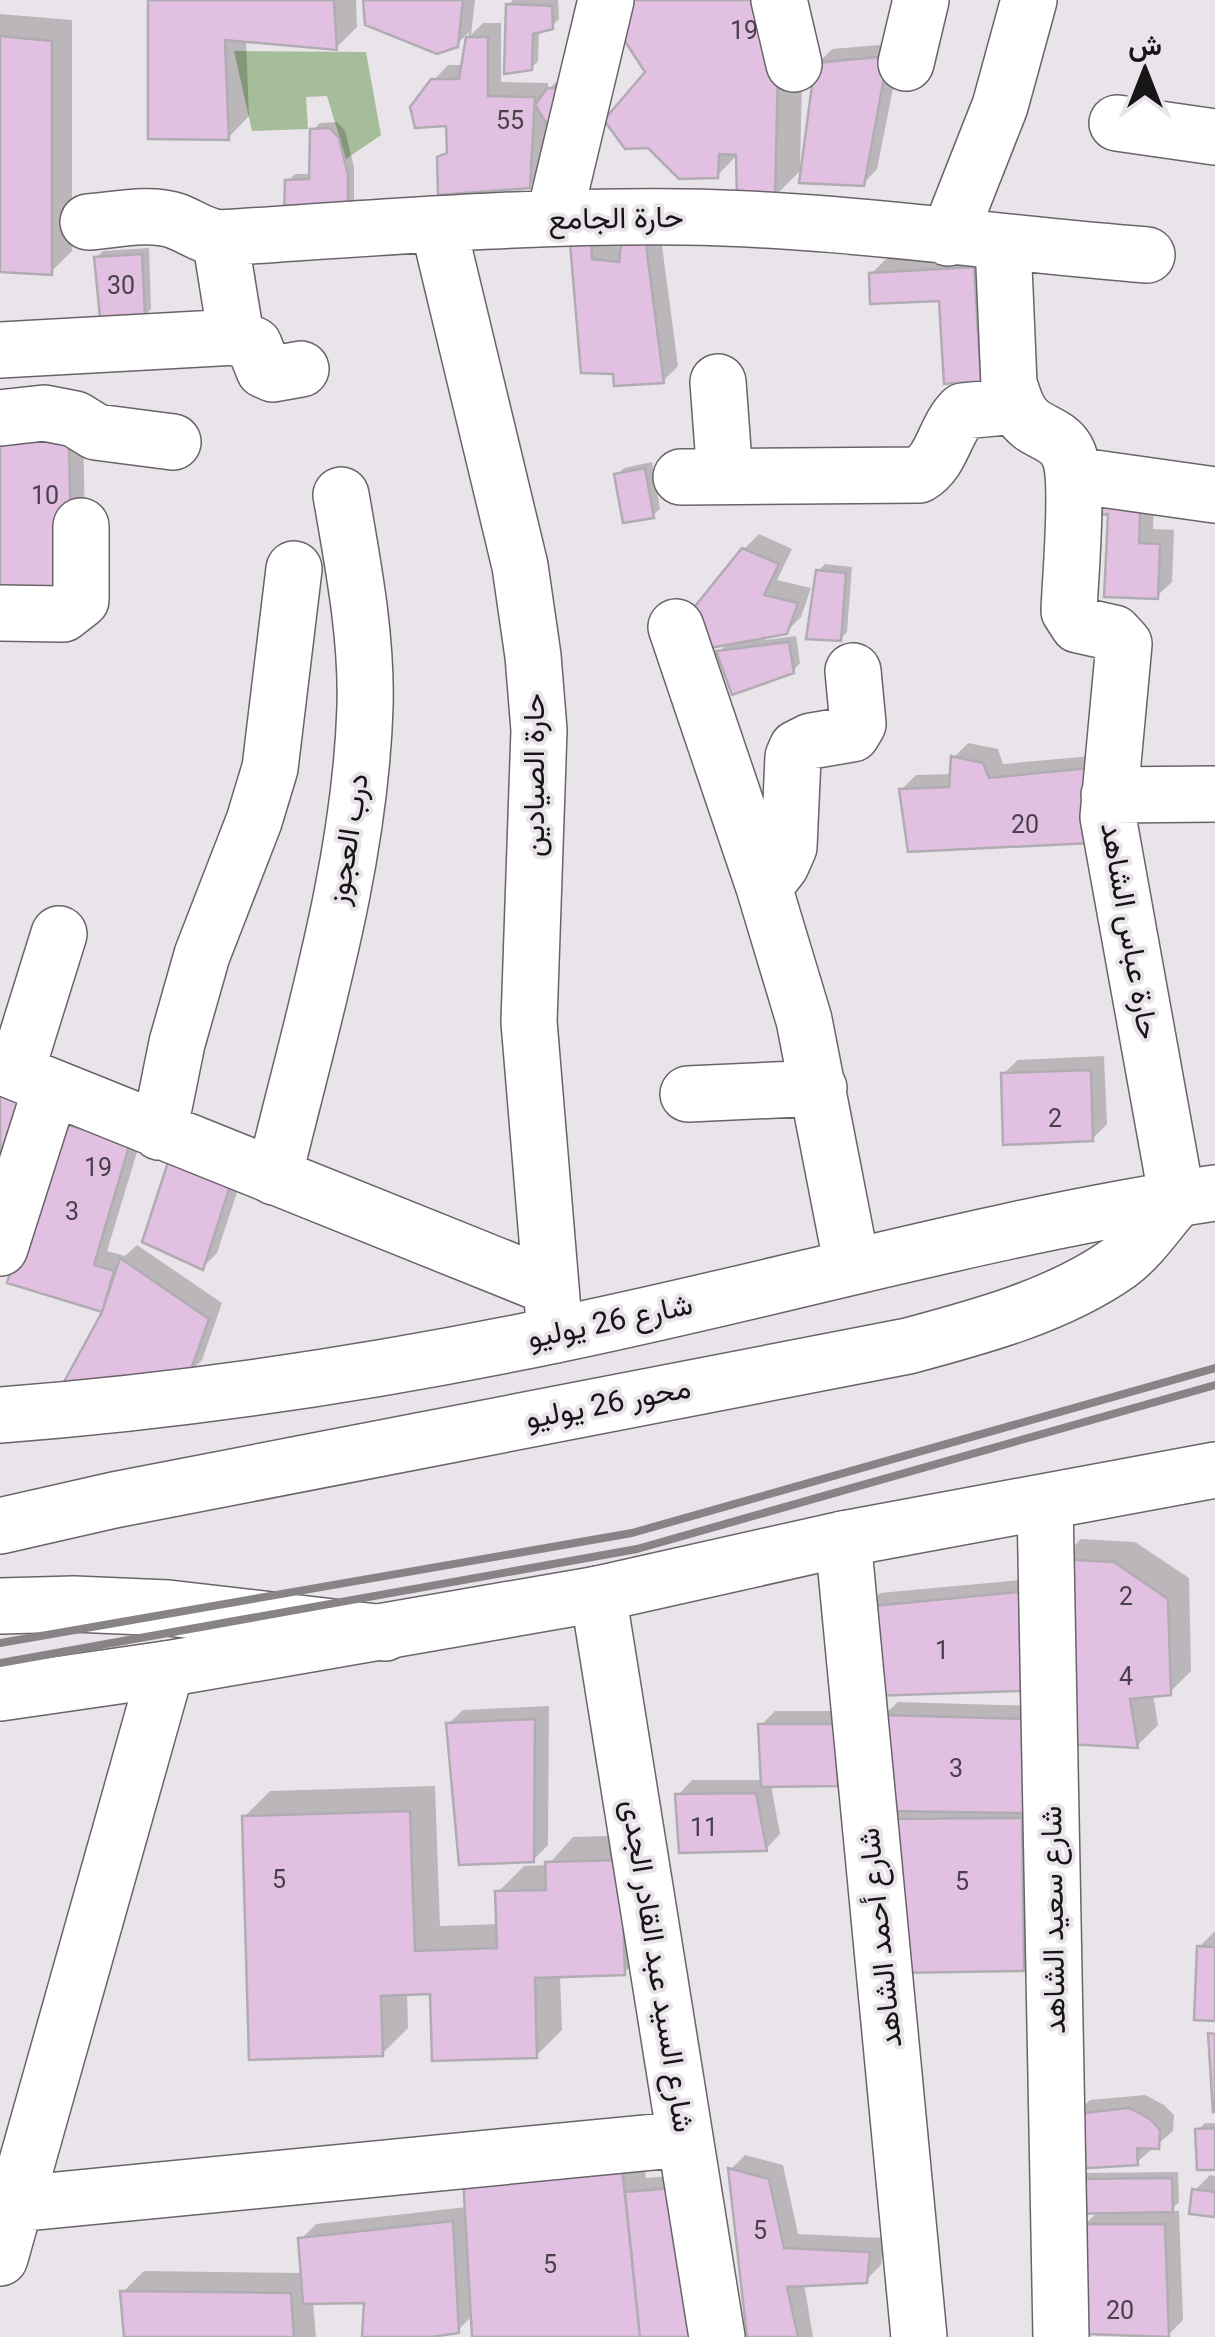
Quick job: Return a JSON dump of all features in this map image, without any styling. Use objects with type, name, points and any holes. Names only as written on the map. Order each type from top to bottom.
[{"type":"main road","points":[[554,218],[606,0]]},
{"type":"main road","points":[[779,0],[794,64]]},
{"type":"main road","points":[[906,63],[920,0]]},
{"type":"main road","points":[[948,238],[1000,106],[1029,0]]},
{"type":"main road","points":[[1117,123],[1215,137]]},
{"type":"main road","name":"حارة الجامع","points":[[88,222],[152,218],[175,221],[202,236],[220,238],[554,218],[686,217],[817,224],[1147,255]]},
{"type":"main road","name":"حارة الصيادين","points":[[438,225],[520,566],[533,656],[539,730],[529,1022],[553,1311]]},
{"type":"main road","points":[[220,238],[236,337]]},
{"type":"main road","points":[[1003,244],[1009,384],[1016,406],[1030,424],[1054,436],[1068,452],[1073,475],[1215,495]]},
{"type":"main road","points":[[0,350],[236,337],[254,345],[264,370],[272,374],[301,370]]},
{"type":"main road","points":[[71,345],[75,419]]},
{"type":"main road","points":[[718,382],[703,477],[919,475],[936,461],[954,421],[963,411],[1016,406]]},
{"type":"main road","points":[[0,418],[44,413],[75,419],[96,432],[173,442]]},
{"type":"main road","name":"حارة عباس الشاهد","points":[[1073,475],[1069,611],[1078,626],[1114,633],[1124,644],[1108,818],[1196,1196]]},
{"type":"main road","name":"درب العجوز","points":[[274,1177],[337,912],[357,808],[365,704],[359,599],[341,496]]},
{"type":"main road","points":[[0,613],[63,614],[81,600],[81,526]]},
{"type":"main road","points":[[159,1132],[202,955],[254,822],[270,768],[294,569]]},
{"type":"main road","points":[[676,628],[764,887],[804,1020],[852,1266]]},
{"type":"main road","points":[[764,887],[789,847],[793,758],[797,748],[811,741],[852,734],[858,724],[853,671]]},
{"type":"main road","points":[[1109,795],[1215,794]]},
{"type":"main road","points":[[0,1248],[22,1076],[59,934]]},
{"type":"main road","points":[[22,1076],[274,1177],[553,1311]]},
{"type":"main road","points":[[688,1094],[819,1088]]},
{"type":"main road","name":"شارع 26 يوليو","points":[[0,1415],[134,1405],[301,1380],[553,1311],[852,1266],[1196,1196]]},
{"type":"main road","name":"محور 26 يوليو","points":[[0,1526],[964,1332],[1018,1313],[1121,1262],[1196,1196]]},
{"type":"main road","points":[[0,1693],[385,1633],[598,1594],[843,1539],[1215,1470]]},
{"type":"main road","points":[[0,1505],[114,1500]]},
{"type":"main road","name":"شارع سعيد الشاهد","points":[[1045,1504],[1061,2337]]},
{"type":"main road","name":"شارع أحمد الشاهد","points":[[843,1539],[919,2337]]},
{"type":"main road","name":"شارع السيد عبد القادر الجدى","points":[[598,1594],[717,2337]]},
{"type":"main road","points":[[0,1606],[168,1608],[385,1633]]},
{"type":"main road","points":[[0,2258],[166,1669]]},
{"type":"main road","points":[[16,2204],[686,2139]]},
{"type":"green space","points":[[234,51],[366,52],[381,135],[346,159],[327,96],[306,97],[308,129],[252,131]]},
{"type":"building","points":[[148,0],[334,0],[337,50],[225,40],[229,140],[148,139]]},
{"type":"building","points":[[363,0],[463,0],[458,47],[437,54],[365,25]]},
{"type":"building","points":[[610,0],[769,0],[778,68],[775,199],[737,200],[736,155],[719,154],[718,178],[679,179],[648,148],[625,149],[604,120],[645,72],[607,14]]},
{"type":"building","points":[[506,4],[552,6],[553,29],[533,34],[532,70],[504,74]]},
{"type":"building","points":[[0,36],[52,41],[52,275],[0,272]]},
{"type":"building","points":[[466,37],[488,37],[488,96],[535,97],[530,188],[438,195],[437,157],[447,153],[446,126],[415,128],[410,107],[431,79],[459,79]]},
{"type":"building","points":[[888,56],[864,186],[799,183],[815,63]]},
{"type":"building","points":[[547,88],[564,89],[556,139],[535,105]]},
{"type":"building","points":[[330,128],[339,138],[348,175],[348,215],[284,216],[285,180],[309,179],[310,129]]},
{"type":"building","points":[[590,225],[592,259],[619,262],[622,236],[645,237],[664,383],[614,386],[613,374],[581,373],[569,231]]},
{"type":"building","points":[[142,254],[145,318],[100,317],[94,257]]},
{"type":"building","points":[[974,267],[981,381],[944,384],[939,301],[870,304],[869,273]]},
{"type":"building","points":[[0,427],[69,442],[72,593],[0,588]]},
{"type":"building","points":[[645,468],[654,518],[623,523],[614,474]]},
{"type":"building","points":[[1102,489],[1141,490],[1139,543],[1160,544],[1158,599],[1104,597],[1108,514],[1102,515]]},
{"type":"building","points":[[742,548],[779,564],[764,595],[798,603],[787,634],[704,649],[688,615]]},
{"type":"building","points":[[816,570],[846,573],[841,641],[806,639]]},
{"type":"building","points":[[789,642],[794,673],[732,695],[716,651]]},
{"type":"building","points":[[951,756],[983,763],[989,778],[1090,768],[1091,843],[908,852],[899,789],[949,787]]},
{"type":"building","points":[[1091,1070],[1093,1141],[1003,1145],[1001,1073]]},
{"type":"building","points":[[0,1089],[28,1092],[0,1165]]},
{"type":"building","points":[[57,1122],[130,1143],[94,1265],[114,1271],[102,1312],[7,1283]]},
{"type":"building","points":[[170,1156],[231,1183],[203,1270],[142,1242]]},
{"type":"building","points":[[120,1258],[209,1319],[188,1378],[126,1388],[64,1382],[102,1312]]},
{"type":"building","points":[[1058,1559],[1114,1562],[1168,1599],[1171,1695],[1130,1699],[1138,1748],[1067,1744]]},
{"type":"building","points":[[1019,1592],[1021,1691],[871,1696],[863,1607]]},
{"type":"building","points":[[881,1715],[1024,1719],[1026,1813],[889,1811]]},
{"type":"building","points":[[535,1719],[534,1862],[459,1865],[446,1723]]},
{"type":"building","points":[[758,1724],[836,1724],[838,1786],[761,1787]]},
{"type":"building","points":[[756,1793],[767,1851],[679,1853],[675,1794]]},
{"type":"building","points":[[410,1811],[415,1951],[497,1948],[495,1891],[546,1890],[545,1862],[621,1860],[625,1975],[535,1978],[537,2058],[432,2061],[430,1994],[381,1996],[383,2056],[249,2060],[242,1816]]},
{"type":"building","points":[[1022,1818],[1024,1971],[894,1973],[881,1819]]},
{"type":"building","points":[[1197,1946],[1215,1947],[1215,2021],[1194,2020]]},
{"type":"building","points":[[1208,2033],[1215,2034],[1215,2112],[1213,2112]]},
{"type":"building","points":[[1129,2108],[1150,2119],[1160,2130],[1159,2149],[1137,2148],[1138,2165],[1073,2169],[1073,2114]]},
{"type":"building","points":[[1215,2128],[1215,2170],[1197,2170],[1195,2129]]},
{"type":"building","points":[[621,2158],[640,2337],[472,2337],[463,2177]]},
{"type":"building","points":[[728,2168],[769,2179],[784,2248],[870,2252],[867,2283],[787,2287],[798,2337],[747,2337]]},
{"type":"building","points":[[1172,2178],[1173,2212],[1067,2214],[1071,2179]]},
{"type":"building","points":[[686,2187],[709,2337],[640,2337],[625,2192]]},
{"type":"building","points":[[1192,2189],[1215,2192],[1215,2217],[1189,2214]]},
{"type":"building","points":[[453,2221],[459,2333],[362,2337],[364,2303],[303,2304],[298,2238]]},
{"type":"building","points":[[1081,2224],[1165,2224],[1169,2337],[1087,2334]]},
{"type":"building","points":[[120,2291],[291,2293],[294,2337],[124,2337]]},
{"type":"railway","points":[[0,1643],[632,1533],[1215,1368]]},
{"type":"railway","points":[[0,1663],[637,1549],[1215,1385]]}]
